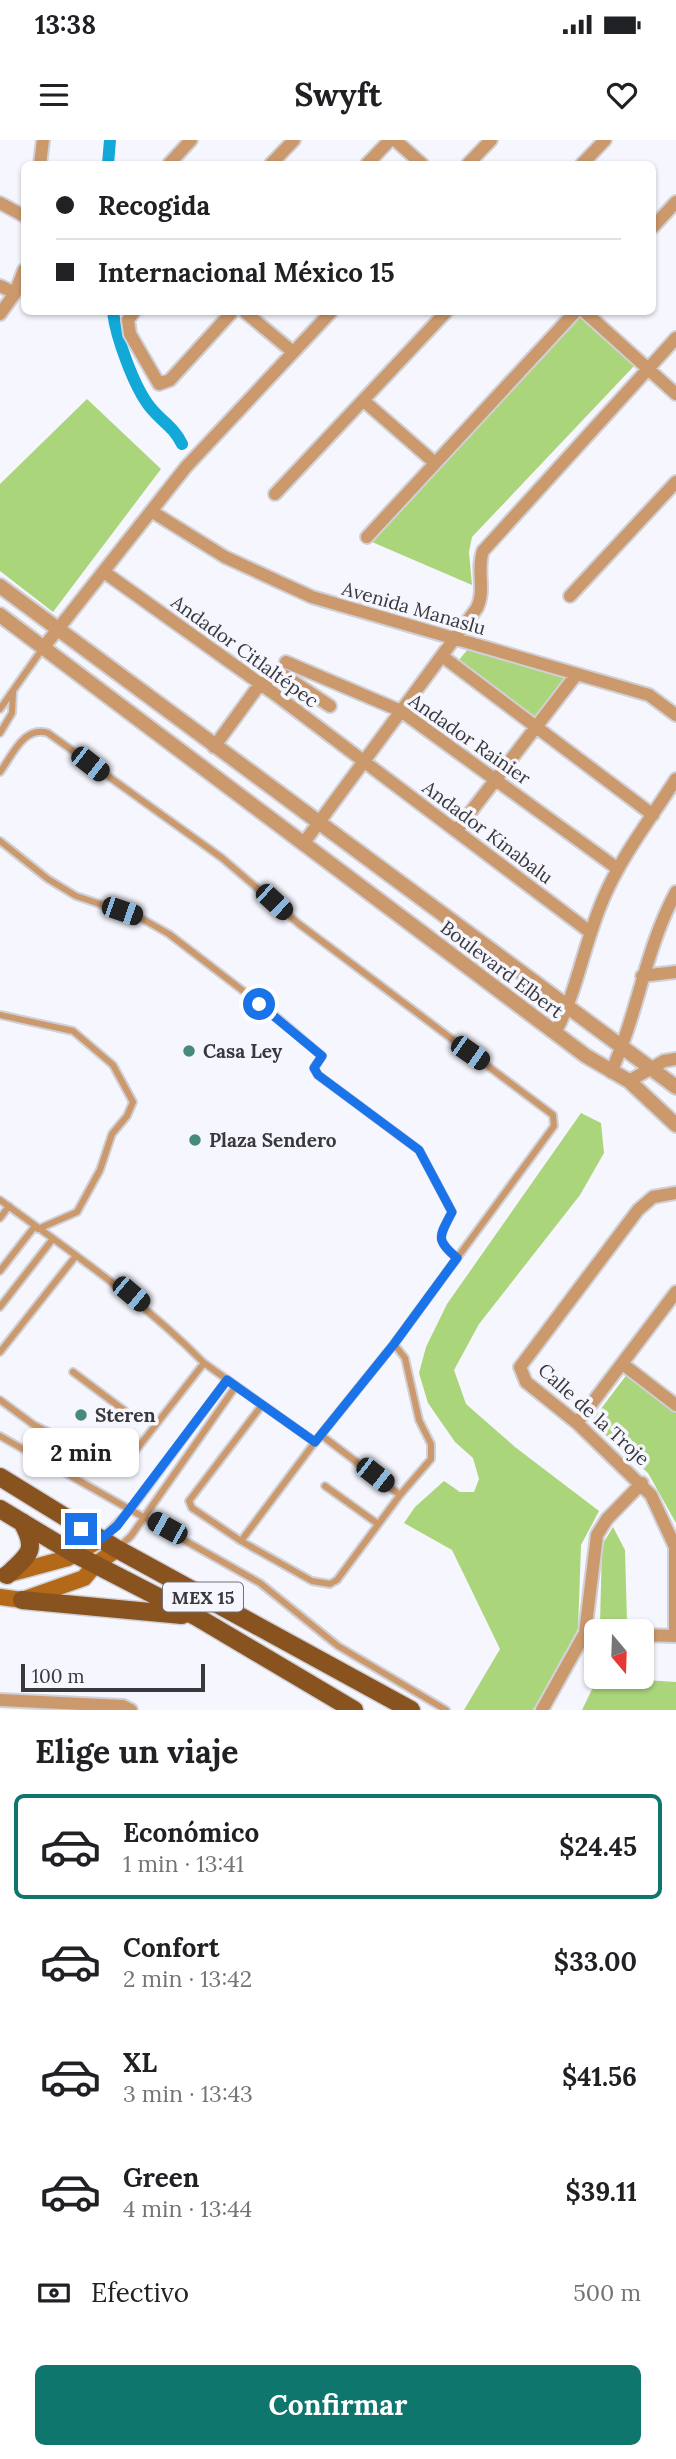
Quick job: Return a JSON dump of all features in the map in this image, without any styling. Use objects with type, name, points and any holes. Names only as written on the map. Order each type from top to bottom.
[{"type":"main road","name":"MEX 15","points":[[0,1477],[117,1549],[411,1710]]},
{"type":"main road","name":"MEX 15","points":[[0,1509],[73,1553],[197,1617],[354,1710]]},
{"type":"main road","points":[[3,1575],[31,1547],[32,1539],[22,1522]]},
{"type":"main road","points":[[3,1575],[49,1564],[101,1539]]},
{"type":"main road","points":[[22,1600],[84,1578],[95,1565],[117,1549]]},
{"type":"main road","points":[[0,1597],[197,1617]]},
{"type":"street","points":[[40,161],[43,140]]},
{"type":"street","points":[[172,161],[191,140]]},
{"type":"street","points":[[274,161],[294,140]]},
{"type":"street","points":[[370,161],[392,140],[418,161]]},
{"type":"street","points":[[471,161],[491,140]]},
{"type":"street","points":[[585,161],[605,140]]},
{"type":"street","points":[[656,224],[676,202]]},
{"type":"street","points":[[0,203],[21,214]]},
{"type":"street","points":[[0,314],[15,293],[21,278]]},
{"type":"street","points":[[0,286],[15,293]]},
{"type":"street","points":[[132,315],[128,320],[131,334],[159,384],[170,380],[229,315]]},
{"type":"street","points":[[249,315],[293,352]]},
{"type":"street","points":[[43,648],[186,467],[328,315]]},
{"type":"street","points":[[275,494],[443,315]]},
{"type":"street","points":[[367,537],[572,315]]},
{"type":"street","points":[[588,315],[676,394]]},
{"type":"street","points":[[303,844],[481,599],[479,568],[483,551],[676,338]]},
{"type":"street","points":[[364,401],[435,463]]},
{"type":"street","points":[[570,596],[676,482]]},
{"type":"street","name":"Avenida Manaslu","points":[[151,511],[225,557],[312,597],[649,695],[676,715]]},
{"type":"street","name":"Andador Citlaltépec","points":[[104,572],[260,684],[363,763]]},
{"type":"street","name":"Boulevard Elbert","points":[[0,586],[621,1049],[676,1087]]},
{"type":"street","name":"Boulevard Elbert","points":[[0,615],[555,1033],[611,1072],[629,1081],[676,1125]]},
{"type":"street","points":[[442,656],[653,815]]},
{"type":"street","name":"Andador Rainier","points":[[286,662],[401,711],[618,869]]},
{"type":"street","points":[[214,747],[260,684],[282,674],[330,706]]},
{"type":"street","points":[[456,831],[576,675]]},
{"type":"street","name":"Andador Kinabalu","points":[[363,763],[590,932]]},
{"type":"street","points":[[555,1033],[568,1009],[590,932],[618,869],[676,779]]},
{"type":"street","points":[[611,1072],[621,1049],[642,976],[676,892]]},
{"type":"street","points":[[642,976],[676,972]]},
{"type":"street","points":[[629,1081],[676,1059]]},
{"type":"street","name":"Calle de la Troje","points":[[675,1636],[675,1540],[651,1495],[642,1483],[578,1423],[526,1382],[520,1367],[638,1210],[653,1197],[676,1193]]},
{"type":"street","points":[[578,1423],[676,1292]]},
{"type":"street","points":[[624,1365],[676,1405]]},
{"type":"street","points":[[592,1619],[597,1535],[607,1519],[642,1483]]},
{"type":"street","points":[[654,1635],[675,1636]]},
{"type":"street","points":[[542,1710],[584,1644]]},
{"type":"street","points":[[0,1700],[126,1708]]},
{"type":"lane","points":[[0,709],[43,648]]},
{"type":"lane","points":[[0,733],[12,713],[13,692]]},
{"type":"lane","points":[[0,772],[27,734],[40,731],[48,733],[222,858],[299,924],[553,1115],[554,1126],[394,1344],[315,1442],[241,1541]]},
{"type":"lane","points":[[0,841],[48,879],[76,896],[139,917],[169,934],[322,1056],[314,1068],[318,1075],[419,1150],[452,1212],[440,1236],[441,1241],[457,1258]]},
{"type":"lane","points":[[0,1015],[73,1031],[113,1065],[133,1102],[127,1116],[112,1133],[100,1170],[77,1212],[36,1228],[0,1271]]},
{"type":"lane","points":[[0,1200],[75,1257],[131,1294],[204,1363],[315,1442]]},
{"type":"lane","points":[[0,1218],[9,1206]]},
{"type":"lane","points":[[0,1307],[52,1240]]},
{"type":"lane","points":[[0,1352],[75,1257]]},
{"type":"lane","points":[[262,1405],[189,1501],[192,1508],[241,1541],[312,1581],[330,1584],[337,1580],[400,1495],[428,1465],[432,1450],[419,1420],[405,1358],[394,1344]]},
{"type":"lane","points":[[0,1400],[34,1425],[117,1466],[126,1463],[204,1363]]},
{"type":"lane","points":[[74,1372],[125,1410]]},
{"type":"lane","points":[[101,1539],[132,1508],[227,1380]]},
{"type":"lane","points":[[117,1549],[131,1536],[143,1515],[236,1386]]},
{"type":"lane","points":[[321,1435],[400,1495]]},
{"type":"lane","points":[[0,1436],[132,1508],[260,1583],[338,1646],[446,1710]]},
{"type":"lane","points":[[325,1486],[378,1524]]},
{"type":"green space","points":[[580,317],[634,366],[472,537],[469,552],[472,585],[372,542]]},
{"type":"green space","points":[[87,399],[161,469],[53,612],[0,571],[0,484]]},
{"type":"green space","points":[[468,649],[573,680],[541,721],[459,660]]},
{"type":"green space","points":[[581,1113],[601,1123],[604,1153],[580,1195],[479,1324],[454,1370],[466,1404],[515,1447],[599,1511],[581,1545],[578,1629],[533,1710],[464,1710],[500,1649],[452,1550],[404,1523],[415,1507],[444,1481],[460,1492],[474,1492],[479,1479],[473,1458],[455,1442],[428,1403],[419,1373],[426,1347],[447,1304]]},
{"type":"green space","points":[[628,1373],[676,1409],[676,1523],[648,1473],[591,1422]]},
{"type":"green space","points":[[613,1527],[625,1550],[627,1619],[600,1619],[602,1545]]},
{"type":"green space","points":[[654,1681],[676,1682],[676,1710],[582,1710],[592,1689],[654,1689]]},
{"type":"waterway","points":[[108,161],[110,140]]},
{"type":"waterway","points":[[114,315],[122,348],[138,387],[150,407],[182,444]]},
{"type":"place","name":"Casa Ley","points":[[189,1051]]},
{"type":"place","name":"Plaza Sendero","points":[[195,1140]]},
{"type":"place","name":"Steren","points":[[81,1415]]},
{"type":"route","points":[[81,1529],[101,1539],[117,1526],[227,1380],[315,1442],[394,1344],[457,1258],[444,1246],[440,1236],[452,1212],[419,1150],[318,1075],[314,1068],[322,1056],[259,1004]]}]
